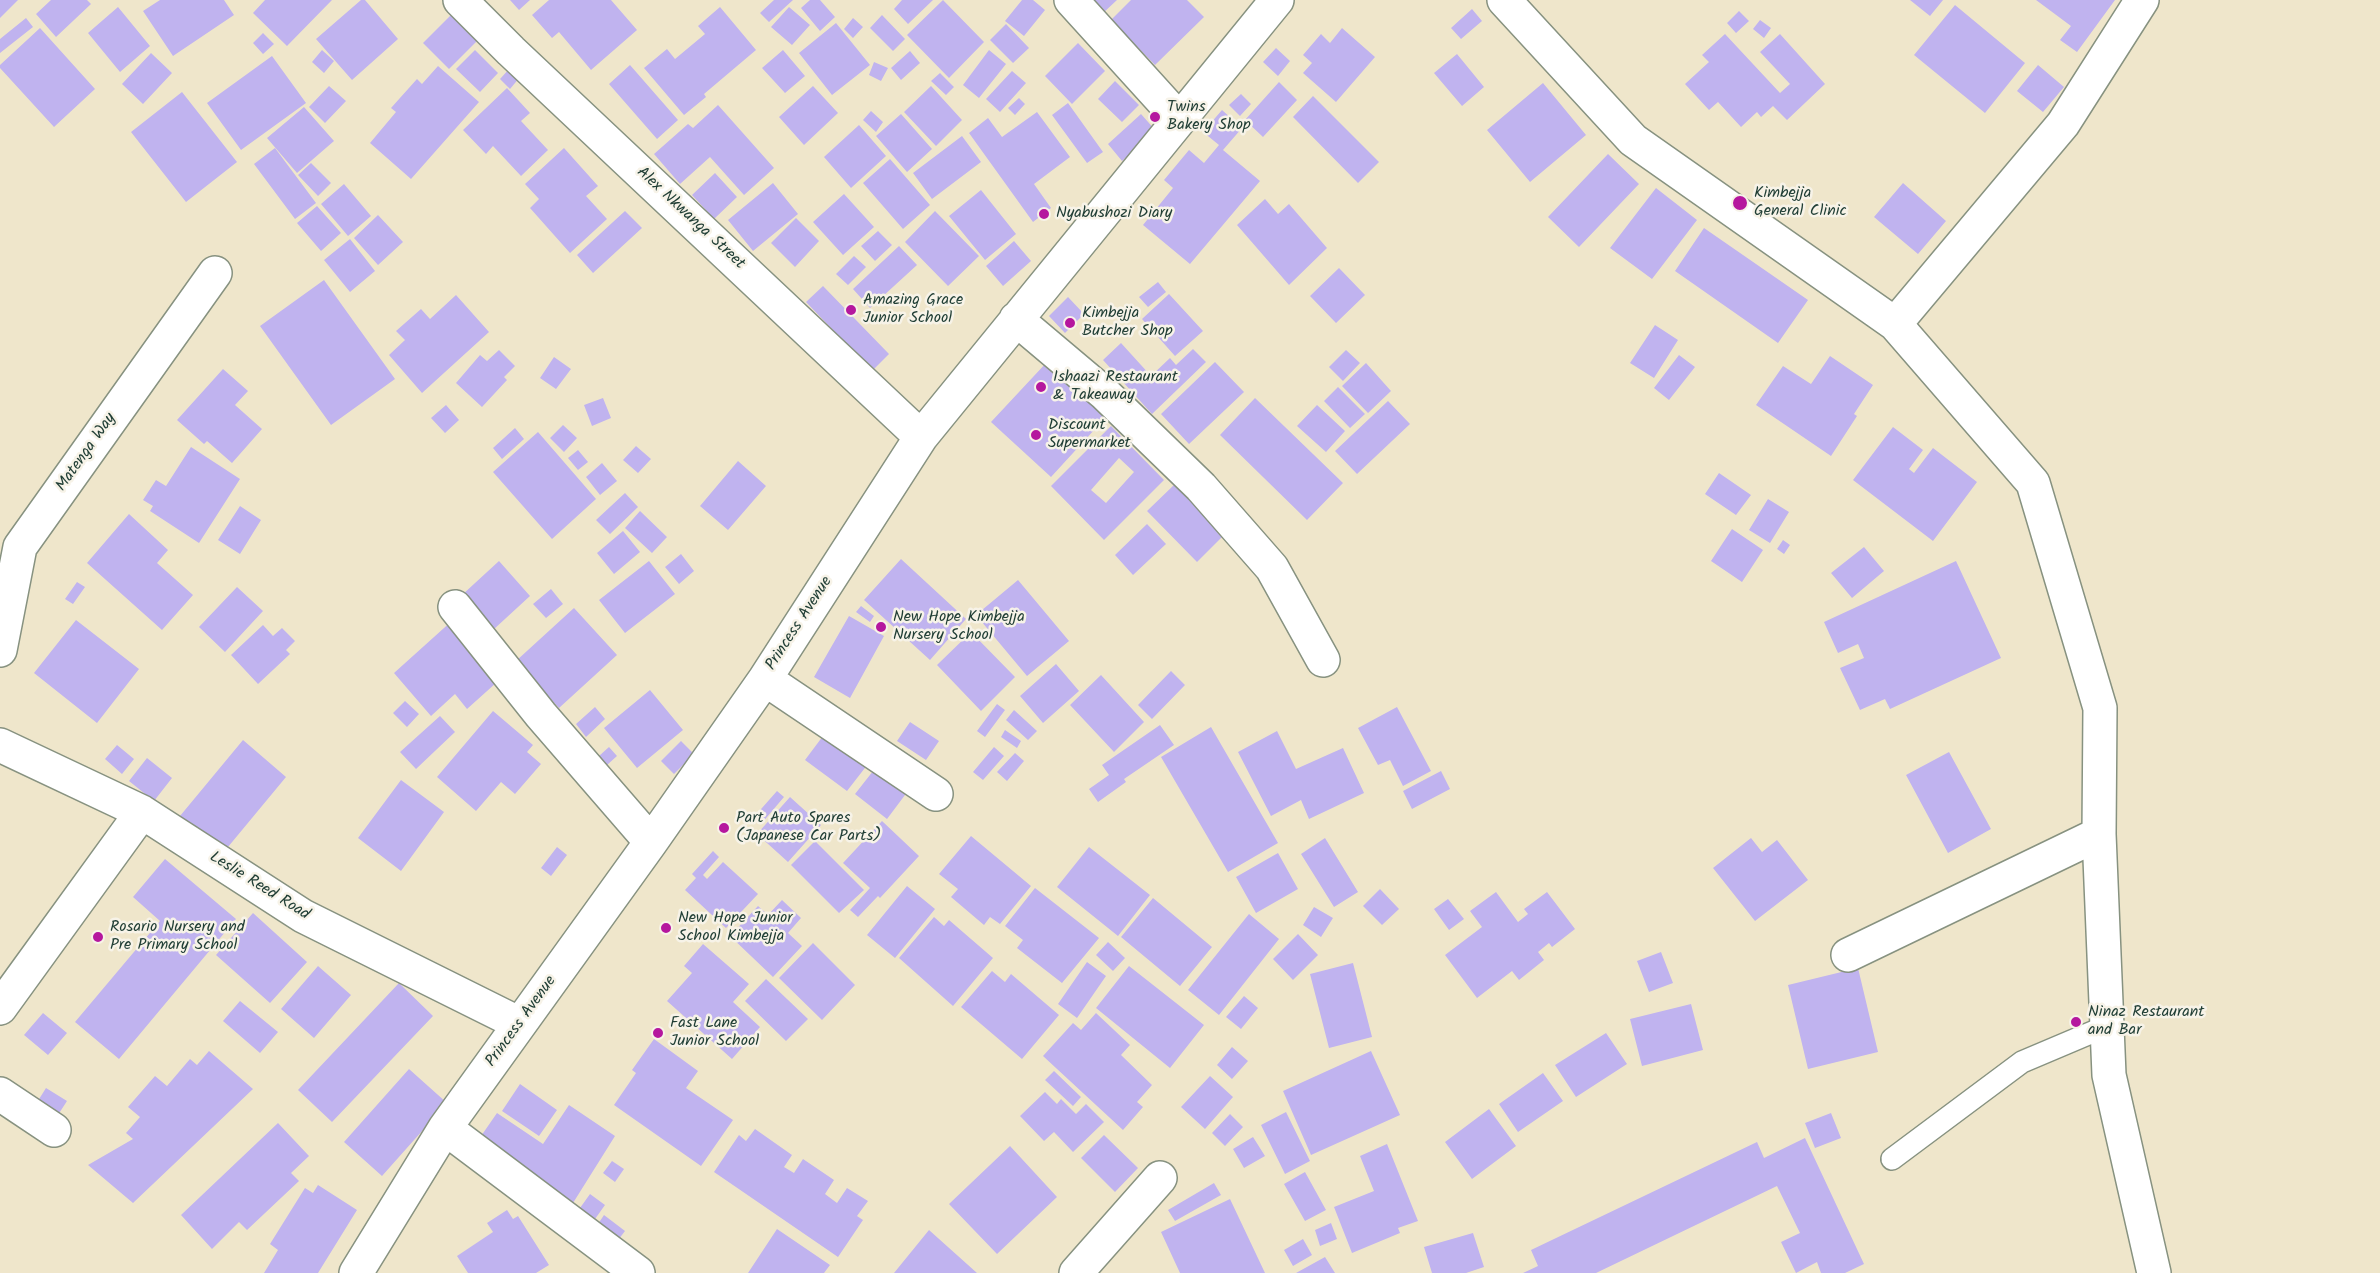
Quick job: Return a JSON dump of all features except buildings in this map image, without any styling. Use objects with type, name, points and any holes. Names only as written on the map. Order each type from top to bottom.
[{"type":"street","name":"Alex Nkwanga Street","points":[[460,0],[511,51],[921,437]]},
{"type":"street","points":[[1071,0],[1179,119]]},
{"type":"street","name":"Princess Avenue","points":[[356,1273],[445,1128],[651,843],[765,679],[921,437],[1277,0]]},
{"type":"street","points":[[1504,0],[1633,140],[1895,324],[2033,483],[2100,708],[2099,834],[2109,1076],[2154,1273]]},
{"type":"street","points":[[1895,324],[2063,124],[2142,0]]},
{"type":"street","name":"Matenga Way","points":[[0,650],[20,547],[215,273]]},
{"type":"street","points":[[1016,319],[1104,394],[1202,487],[1272,568],[1323,660]]},
{"type":"street","points":[[455,607],[542,715],[651,843]]},
{"type":"street","points":[[765,679],[936,794]]},
{"type":"street","name":"Leslie Reed Road","points":[[0,745],[142,812],[303,916],[520,1024]]},
{"type":"street","points":[[0,1008],[142,812]]},
{"type":"street","points":[[1848,955],[2099,834]]},
{"type":"street","points":[[0,1094],[54,1130]]},
{"type":"street","points":[[445,1128],[638,1273]]},
{"type":"street","points":[[1076,1273],[1160,1178]]},
{"type":"lane","points":[[1892,1159],[2022,1062],[2107,1026]]},
{"type":"place","name":"Twins Bakery Shop","points":[[1155,117]]},
{"type":"place","name":"Kimbejja General Clinic","points":[[1740,203]]},
{"type":"place","name":"Nyabushozi Diary","points":[[1044,214]]},
{"type":"place","name":"Amazing Grace Junior School","points":[[851,310]]},
{"type":"place","name":"Kimbejja Butcher Shop","points":[[1070,323]]},
{"type":"place","name":"Ishaazi Restaurant & Takeaway","points":[[1041,387]]},
{"type":"place","name":"Discount Supermarket","points":[[1036,435]]},
{"type":"place","name":"New Hope Kimbejja Nursery School","points":[[881,627]]},
{"type":"place","name":"Part Auto Spares (Japanese Car Parts)","points":[[724,828]]},
{"type":"place","name":"New Hope Junior School Kimbejja","points":[[666,928]]},
{"type":"place","name":"Rosario Nursery and Pre Primary School","points":[[98,937]]},
{"type":"place","name":"Ninaz Restaurant and Bar","points":[[2076,1022]]},
{"type":"place","name":"Fast Lane Junior School","points":[[658,1033]]}]
